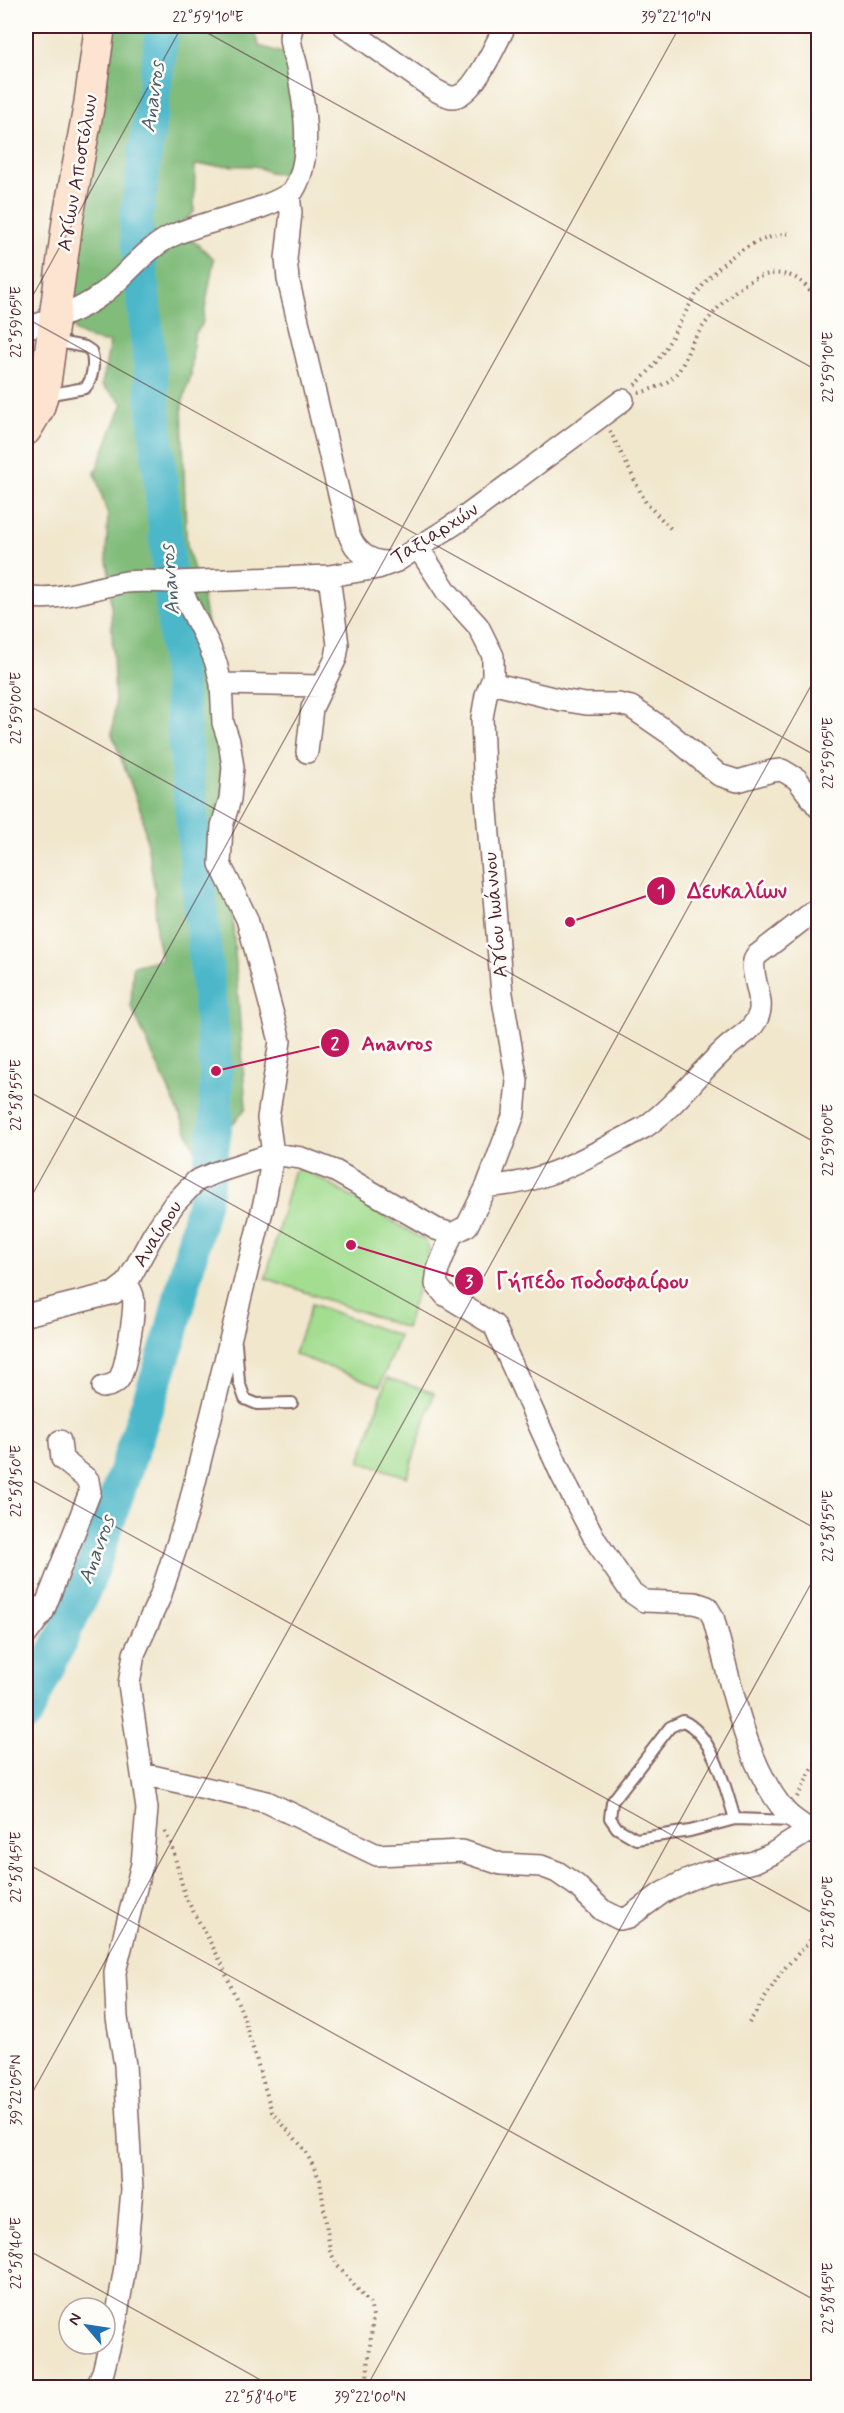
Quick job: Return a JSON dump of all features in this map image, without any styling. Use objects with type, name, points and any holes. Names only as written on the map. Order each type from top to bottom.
[{"type":"main road","name":"Αγίων Αποστόλων","points":[[26,430],[43,396],[68,218],[89,105],[100,26]]},
{"type":"street","points":[[26,328],[53,330],[102,295],[156,245],[174,234],[289,194],[298,181],[305,138],[302,94],[290,36],[293,26]]},
{"type":"street","points":[[344,26],[435,90],[452,97],[459,96],[477,78],[504,26]]},
{"type":"street","points":[[289,194],[291,213],[286,259],[288,279],[348,532],[354,546],[362,554],[376,561],[397,561]]},
{"type":"street","name":"Ταξιαρχών","points":[[26,596],[50,599],[83,590],[129,582],[329,576],[358,573],[397,561],[462,520],[623,400]]},
{"type":"street","name":"Αγίου Ιωάννου","points":[[419,549],[447,591],[483,634],[493,656],[494,666],[483,718],[484,774],[502,994],[515,1066],[517,1095],[514,1114],[487,1186],[467,1226],[452,1234],[438,1269],[436,1284],[445,1295],[494,1325],[562,1476],[596,1541],[627,1586],[644,1601],[695,1603],[706,1607],[713,1617],[739,1713],[757,1764],[802,1824]]},
{"type":"street","points":[[307,752],[310,713],[336,658],[338,645],[329,576]]},
{"type":"street","points":[[96,2388],[103,2372],[117,2320],[125,2267],[132,2190],[126,2087],[117,2018],[115,1972],[141,1864],[147,1809],[129,1684],[134,1654],[168,1577],[187,1514],[266,1195],[273,1154],[268,1118],[280,1041],[247,919],[220,864],[222,826],[230,800],[233,767],[229,741],[223,723],[221,684],[208,643],[175,582]]},
{"type":"street","points":[[491,683],[561,700],[631,707],[669,733],[719,775],[738,781],[782,770],[797,779],[819,807]]},
{"type":"street","points":[[221,684],[322,687]]},
{"type":"street","points":[[487,1186],[521,1183],[549,1176],[645,1127],[658,1118],[711,1061],[756,1023],[761,1006],[753,966],[756,956],[819,908]]},
{"type":"street","name":"Αναύρου","points":[[26,1315],[114,1293],[128,1283],[153,1235],[174,1204],[196,1181],[273,1154],[301,1158],[335,1171],[436,1229],[452,1234]]},
{"type":"street","points":[[103,1387],[119,1380],[124,1368],[134,1297],[128,1283]]},
{"type":"street","points":[[26,1635],[34,1608],[90,1492],[88,1480],[62,1458],[60,1442]]},
{"type":"street","points":[[143,1774],[267,1802],[377,1855],[462,1851],[501,1864],[541,1866],[556,1872],[576,1885],[602,1910],[620,1918],[629,1917],[662,1893],[681,1883],[705,1873],[754,1862],[772,1854],[802,1824]]},
{"type":"lane","points":[[43,396],[82,389],[88,386],[91,380],[93,355],[88,348],[53,330]]},
{"type":"lane","points":[[234,1322],[239,1382],[245,1399],[257,1404],[292,1403]]},
{"type":"lane","points":[[735,1819],[715,1758],[701,1737],[683,1721],[670,1727],[612,1802],[610,1818],[617,1828],[636,1839],[690,1832],[735,1819],[802,1824]]},
{"type":"path","points":[[623,400],[653,367],[673,338],[692,302],[713,274],[746,247],[769,236],[792,233]]},
{"type":"path","points":[[623,400],[663,384],[677,374],[693,343],[712,315],[732,294],[758,276],[776,274],[790,276],[805,284],[819,300]]},
{"type":"path","points":[[602,417],[646,503],[672,531]]},
{"type":"path","points":[[802,1824],[804,1787],[819,1759]]},
{"type":"path","points":[[164,1828],[172,1846],[185,1896],[221,1962],[243,2015],[249,2042],[272,2112],[305,2150],[320,2180],[330,2252],[337,2265],[370,2304],[373,2316],[366,2388]]},
{"type":"path","points":[[749,2023],[782,1971],[819,1932]]},
{"type":"green space","points":[[111,26],[252,26],[259,46],[286,54],[295,115],[295,145],[288,175],[269,172],[255,166],[195,165],[194,212],[183,222],[185,238],[196,243],[214,259],[202,325],[194,335],[191,374],[182,405],[186,535],[203,601],[215,669],[246,1108],[201,1162],[131,1006],[133,966],[161,959],[156,933],[155,891],[142,814],[112,734],[115,705],[110,579],[106,555],[108,516],[95,473],[123,403],[102,385],[110,342],[97,341],[84,336],[76,332],[73,324],[83,203],[99,133]]},
{"type":"green space","points":[[302,1168],[426,1241],[429,1250],[406,1328],[266,1278],[293,1172]]},
{"type":"green space","points":[[312,1304],[399,1336],[380,1386],[294,1354]]},
{"type":"green space","points":[[387,1378],[434,1393],[407,1477],[360,1462]]},
{"type":"waterway","name":"Anavros","points":[[26,1715],[88,1581],[171,1335],[206,1191],[216,1123],[216,1071],[136,220],[163,26]]},
{"type":"place","name":"Δευκαλίων","points":[[570,922]]},
{"type":"place","name":"Anavros","points":[[216,1071]]},
{"type":"place","name":"Γήπεδο ποδοσφαίρου","points":[[351,1245]]}]
